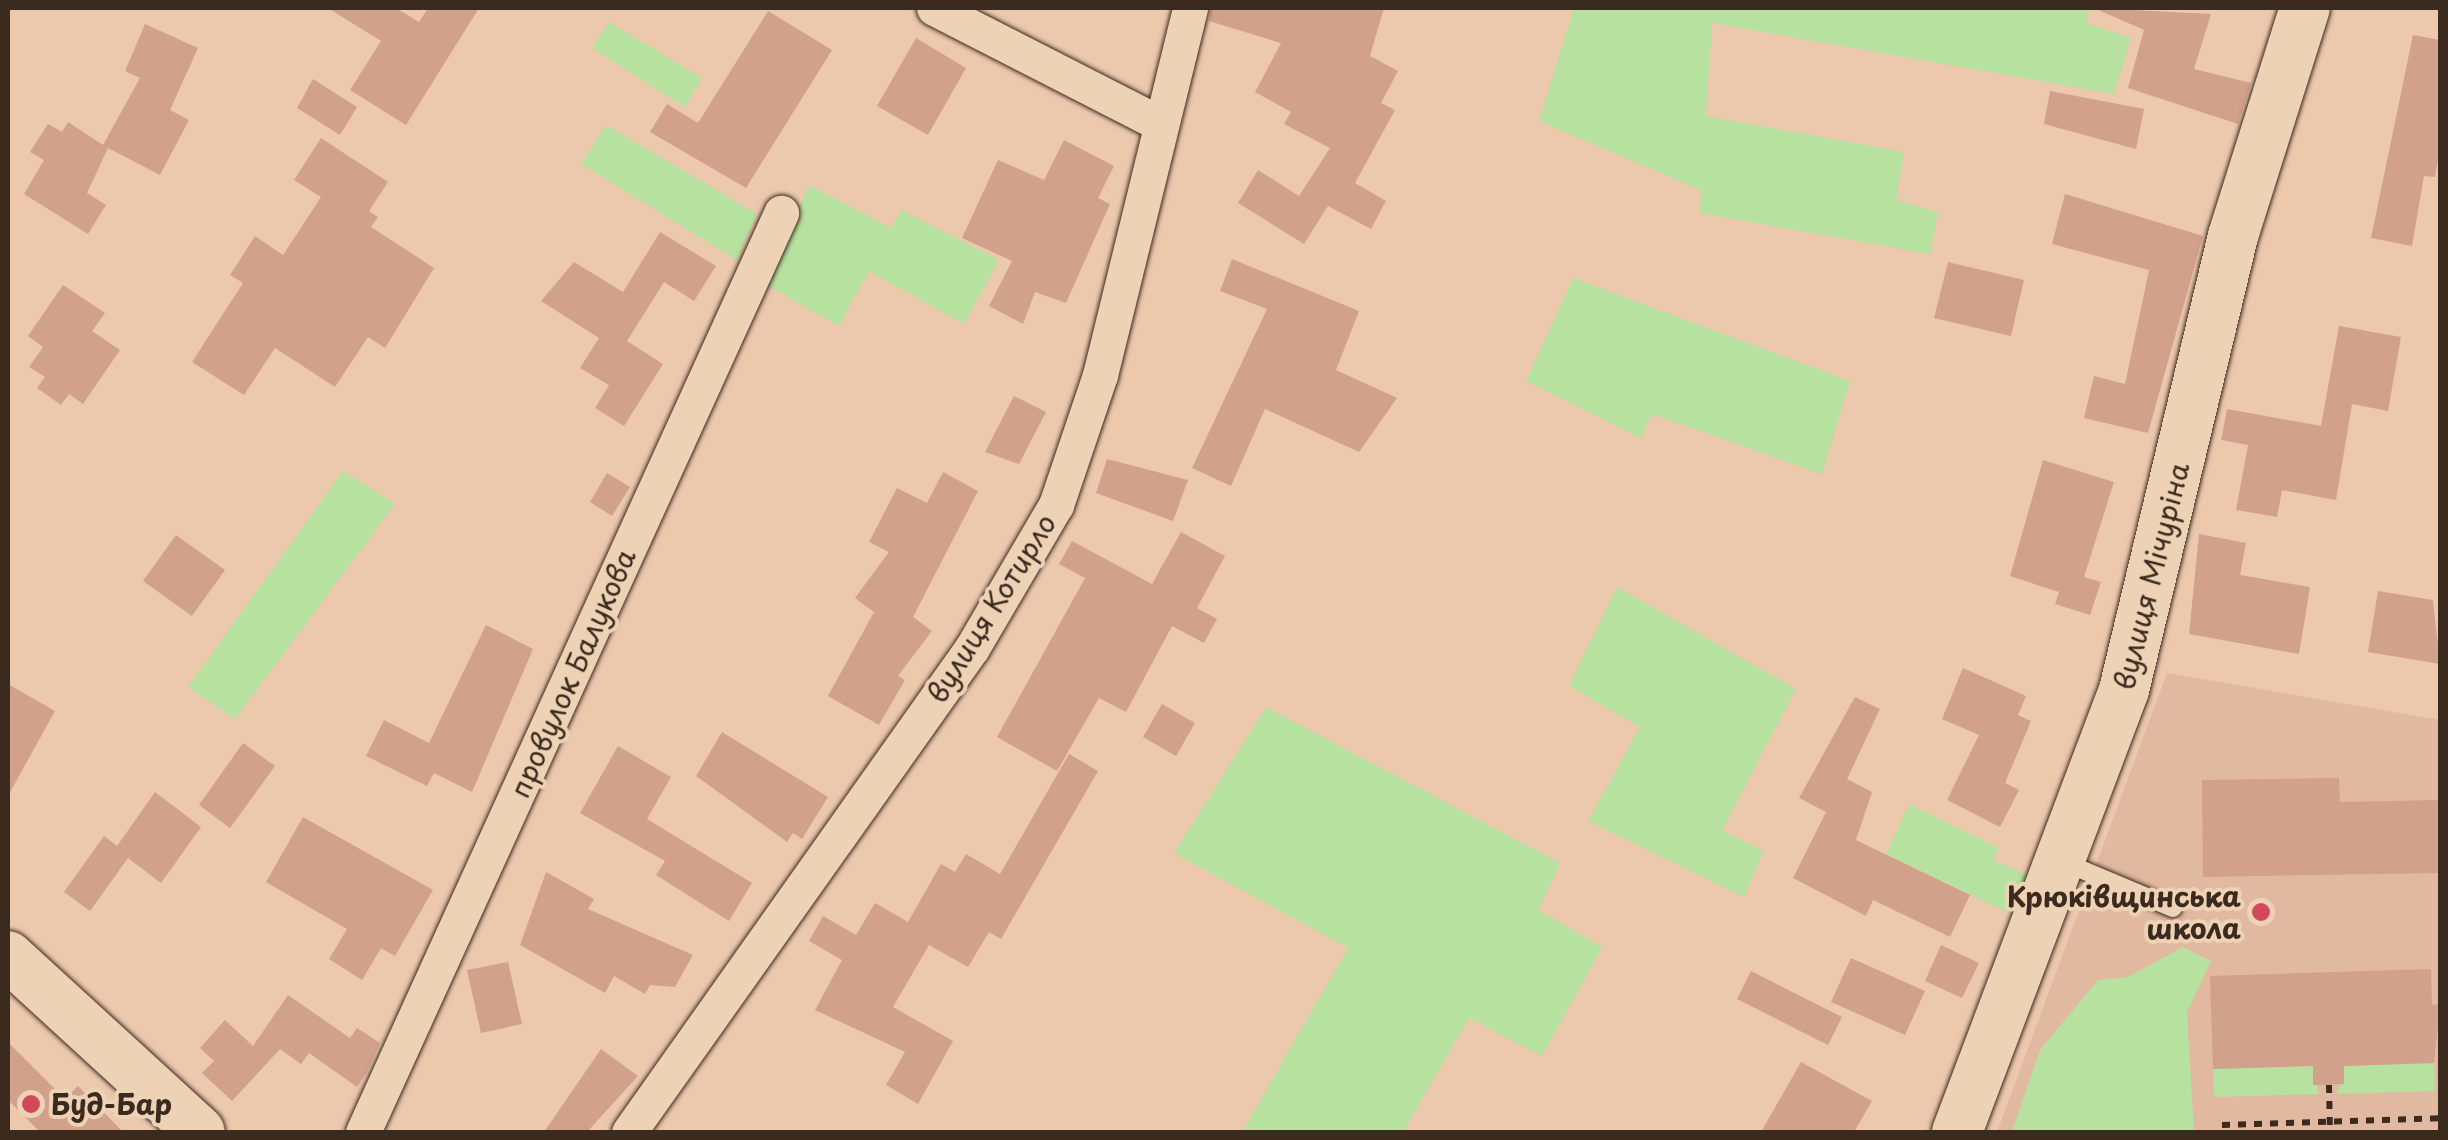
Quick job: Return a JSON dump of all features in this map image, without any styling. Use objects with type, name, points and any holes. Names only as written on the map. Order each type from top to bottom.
[{"type":"street","points":[[934,8],[1155,121]]},
{"type":"street","name":"вулиця Котирло","points":[[629,1132],[972,648],[1056,505],[1100,375],[1155,121],[1190,8]]},
{"type":"street","name":"вулиця Мічуріна","points":[[1957,1132],[2066,863],[2124,690],[2233,236],[2305,8]]},
{"type":"street","name":"провулок Балукова","points":[[362,1132],[781,213]]},
{"type":"street","points":[[8,956],[197,1131]]},
{"type":"lane","points":[[2066,863],[2172,908]]},
{"type":"path","points":[[2329,1085],[2330,1132]]},
{"type":"path","points":[[2222,1125],[2440,1118]]},
{"type":"shaded area","name":"Крюківщинська школа","points":[[2167,673],[2440,720],[2440,1132],[1997,1132]]},
{"type":"green space","points":[[1574,8],[2089,8],[2086,23],[2131,38],[2114,94],[1712,23],[1706,116],[1904,152],[1896,200],[1938,212],[1930,254],[1700,213],[1701,190],[1539,121]]},
{"type":"green space","points":[[609,22],[702,78],[685,107],[592,48]]},
{"type":"green space","points":[[606,125],[757,214],[737,260],[581,164]]},
{"type":"green space","points":[[809,185],[891,228],[901,210],[999,260],[964,324],[869,271],[839,326],[766,285]]},
{"type":"green space","points":[[1573,278],[1850,381],[1822,474],[1652,414],[1641,438],[1526,381]]},
{"type":"green space","points":[[343,471],[395,504],[235,719],[188,687]]},
{"type":"green space","points":[[1617,587],[1796,689],[1722,830],[1763,851],[1744,897],[1588,821],[1640,727],[1569,686]]},
{"type":"green space","points":[[1266,707],[1560,863],[1538,910],[1602,947],[1542,1056],[1469,1018],[1403,1132],[1242,1132],[1348,948],[1174,853]]},
{"type":"green space","points":[[1909,804],[1999,848],[1993,860],[2037,879],[2019,918],[1886,854]]},
{"type":"green space","points":[[2183,947],[2211,961],[2187,1012],[2194,1132],[2012,1132],[2040,1050],[2098,980],[2128,977]]},
{"type":"green space","points":[[2434,1063],[2435,1091],[2337,1094],[2344,1066]]},
{"type":"green space","points":[[2313,1066],[2319,1094],[2214,1097],[2213,1069]]},
{"type":"building","points":[[328,8],[396,8],[419,22],[428,8],[479,8],[406,125],[350,90],[381,41]]},
{"type":"building","points":[[1211,8],[1384,8],[1370,56],[1398,71],[1381,103],[1395,110],[1355,183],[1386,201],[1371,229],[1328,206],[1304,244],[1238,203],[1258,170],[1299,196],[1330,148],[1284,124],[1291,112],[1255,92],[1281,43],[1209,21]]},
{"type":"building","points":[[2094,8],[2211,14],[2194,69],[2251,83],[2238,124],[2128,88],[2144,30]]},
{"type":"building","points":[[768,11],[832,50],[746,188],[650,132],[667,104],[698,123]]},
{"type":"building","points":[[145,24],[198,48],[170,110],[189,120],[160,175],[108,148],[87,193],[106,205],[88,234],[24,194],[44,160],[30,152],[48,124],[62,132],[68,122],[103,145],[140,78],[125,71]]},
{"type":"building","points":[[2413,35],[2440,40],[2440,147],[2435,177],[2424,176],[2412,246],[2371,238]]},
{"type":"building","points":[[916,38],[966,68],[928,135],[877,106]]},
{"type":"building","points":[[313,79],[357,107],[340,135],[297,108]]},
{"type":"building","points":[[2050,91],[2144,109],[2136,149],[2044,124]]},
{"type":"building","points":[[321,138],[388,182],[369,211],[378,217],[371,227],[434,268],[385,348],[368,337],[335,387],[275,348],[244,395],[192,362],[243,283],[230,275],[255,236],[283,255],[321,197],[294,180]]},
{"type":"building","points":[[1064,140],[1114,166],[1098,198],[1110,204],[1066,303],[1035,292],[1023,324],[989,306],[1012,261],[962,238],[998,160],[1044,180]]},
{"type":"building","points":[[2065,194],[2203,236],[2148,433],[2084,418],[2094,376],[2125,384],[2149,270],[2052,244]]},
{"type":"building","points":[[660,232],[716,266],[694,301],[664,282],[627,341],[663,364],[624,426],[595,408],[609,385],[580,368],[599,338],[541,301],[574,262],[623,292]]},
{"type":"building","points":[[1232,259],[1359,311],[1336,370],[1397,398],[1359,452],[1265,409],[1231,486],[1192,468],[1267,309],[1220,291]]},
{"type":"building","points":[[1948,262],[2024,280],[2011,336],[1934,318]]},
{"type":"building","points":[[63,285],[105,313],[92,331],[120,350],[83,404],[69,394],[61,405],[37,388],[45,377],[29,367],[43,347],[28,336]]},
{"type":"building","points":[[2339,326],[2401,337],[2388,411],[2352,404],[2336,500],[2282,490],[2277,517],[2236,510],[2248,445],[2221,440],[2227,409],[2321,426]]},
{"type":"building","points":[[1014,396],[1046,412],[1019,464],[985,452]]},
{"type":"building","points":[[1107,459],[1188,480],[1173,521],[1096,493]]},
{"type":"building","points":[[2043,460],[2114,482],[2084,577],[2101,582],[2090,615],[2055,604],[2059,592],[2010,576]]},
{"type":"building","points":[[943,472],[978,491],[913,617],[932,631],[898,676],[905,680],[879,725],[828,696],[874,612],[855,598],[889,552],[869,542],[897,488],[927,503]]},
{"type":"building","points":[[607,473],[630,487],[612,516],[590,502]]},
{"type":"building","points":[[1181,532],[1225,556],[1197,608],[1217,619],[1204,643],[1172,626],[1126,712],[1099,698],[1057,771],[997,737],[1085,578],[1059,564],[1072,541],[1152,584]]},
{"type":"building","points":[[2199,534],[2246,543],[2240,575],[2310,587],[2299,654],[2189,634]]},
{"type":"building","points":[[176,535],[225,570],[192,616],[143,581]]},
{"type":"building","points":[[2378,591],[2433,600],[2440,664],[2368,652]]},
{"type":"building","points":[[486,625],[533,649],[472,792],[434,773],[427,786],[366,756],[384,720],[429,743]]},
{"type":"building","points":[[1963,668],[2026,696],[2018,715],[2031,721],[2005,783],[2019,790],[2000,827],[1947,800],[1979,735],[1942,719]]},
{"type":"building","points":[[8,684],[55,711],[8,796]]},
{"type":"building","points":[[1855,697],[1880,709],[1847,779],[1872,792],[1856,840],[1970,895],[1950,937],[1873,900],[1866,916],[1793,878],[1826,812],[1799,798]]},
{"type":"building","points":[[1162,704],[1195,723],[1176,756],[1143,737]]},
{"type":"building","points":[[722,732],[828,797],[802,839],[793,833],[787,842],[696,776]]},
{"type":"building","points":[[243,743],[275,766],[230,828],[199,805]]},
{"type":"building","points":[[618,746],[671,777],[647,819],[752,883],[729,921],[656,875],[665,861],[580,813]]},
{"type":"building","points":[[1069,754],[1098,771],[1001,939],[989,932],[968,967],[929,945],[893,1007],[953,1041],[918,1104],[886,1085],[905,1052],[815,1010],[842,960],[809,941],[823,916],[856,935],[875,903],[908,922],[941,864],[955,872],[966,854],[1000,874]]},
{"type":"building","points":[[2339,778],[2340,802],[2440,800],[2440,873],[2203,877],[2202,780]]},
{"type":"building","points":[[155,792],[201,827],[161,883],[128,858],[90,911],[64,892],[104,836],[117,846]]},
{"type":"building","points":[[303,817],[433,890],[395,956],[381,948],[362,980],[329,959],[347,929],[266,882]]},
{"type":"building","points":[[546,872],[594,899],[588,909],[693,955],[675,987],[650,985],[645,994],[614,976],[605,993],[520,945]]},
{"type":"building","points":[[1941,945],[1979,963],[1962,998],[1925,981]]},
{"type":"building","points":[[1851,958],[1925,991],[1905,1035],[1831,1002]]},
{"type":"building","points":[[508,962],[522,1024],[481,1033],[467,970]]},
{"type":"building","points":[[2431,969],[2432,1005],[2440,1004],[2434,1063],[2344,1066],[2344,1084],[2329,1085],[2313,1085],[2313,1066],[2213,1069],[2210,976]]},
{"type":"building","points":[[1751,971],[1842,1017],[1828,1045],[1737,999]]},
{"type":"building","points":[[288,995],[350,1038],[357,1028],[380,1043],[367,1072],[357,1087],[309,1053],[301,1064],[280,1049],[232,1101],[202,1073],[214,1061],[200,1048],[225,1020],[253,1046]]},
{"type":"building","points":[[8,1042],[65,1099],[78,1086],[123,1132],[40,1132],[8,1100]]},
{"type":"building","points":[[601,1049],[638,1076],[587,1132],[544,1132]]},
{"type":"building","points":[[1801,1062],[1872,1101],[1854,1132],[1761,1132]]},
{"type":"place","name":"Крюківщинська школа","points":[[2261,912]]},
{"type":"place","name":"Буд-Бар","points":[[31,1104]]}]
